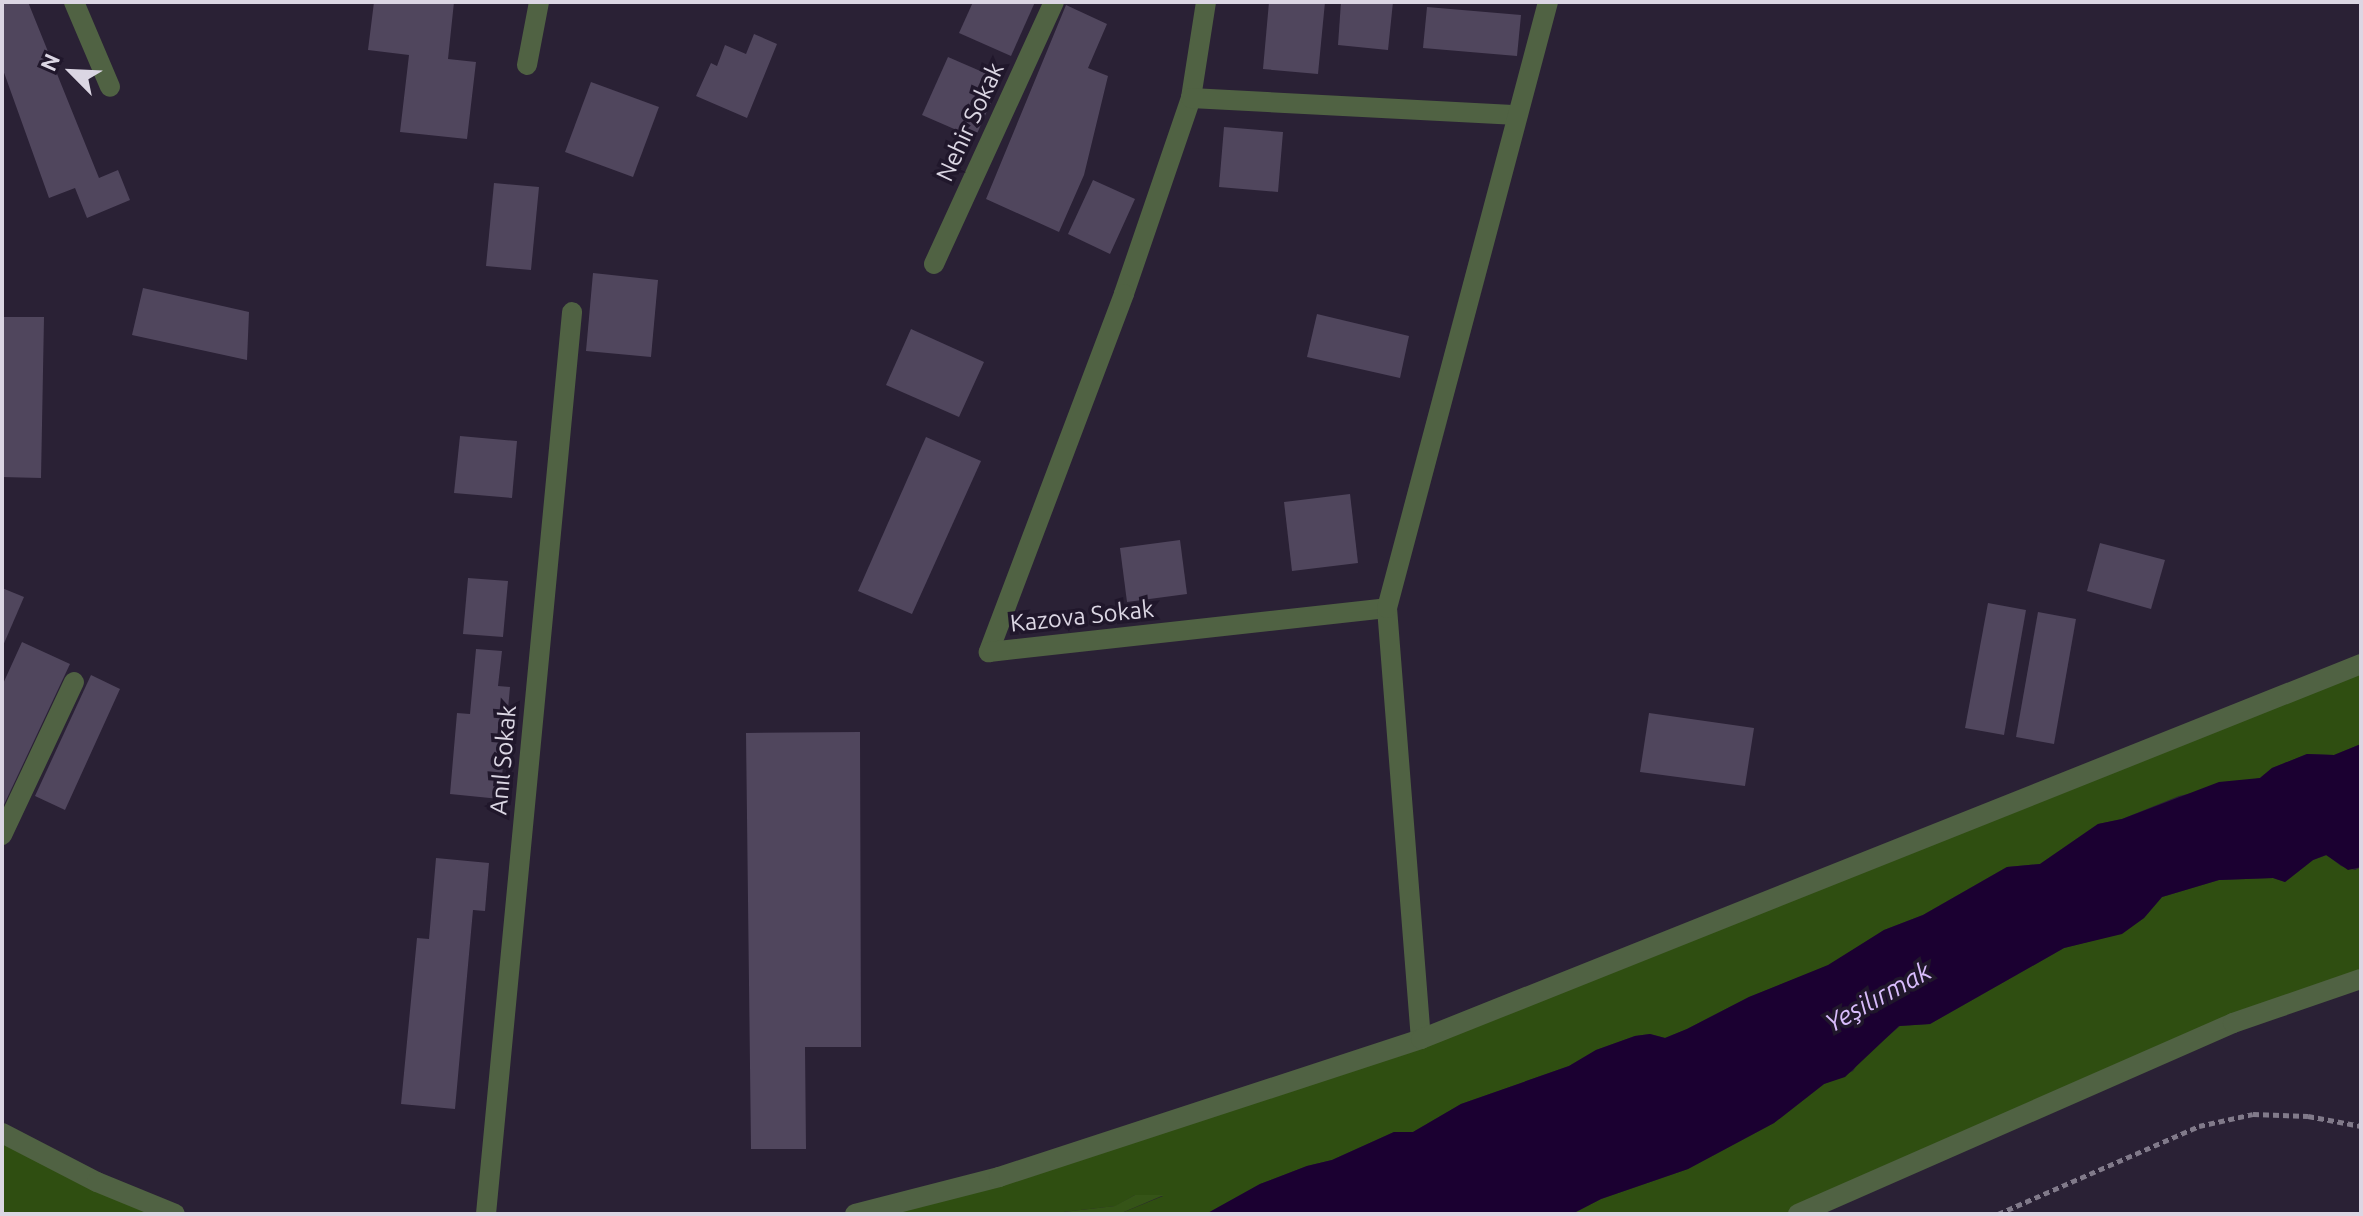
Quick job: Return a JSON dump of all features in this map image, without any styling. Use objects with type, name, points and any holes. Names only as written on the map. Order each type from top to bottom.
[{"type":"street","points":[[74,2],[110,87]]},
{"type":"street","points":[[527,65],[539,2]]},
{"type":"street","name":"Nehir Sokak","points":[[934,264],[1054,2]]},
{"type":"street","name":"Kazova Sokak","points":[[1206,2],[1191,98],[1124,294],[989,652],[1387,608]]},
{"type":"street","points":[[1421,1039],[1387,608],[1548,2]]},
{"type":"street","points":[[1191,98],[1518,115]]},
{"type":"street","name":"Anıl Sokak","points":[[486,1214],[572,312]]},
{"type":"street","points":[[855,1214],[999,1177],[1421,1039],[2361,664]]},
{"type":"street","points":[[2,835],[74,682]]},
{"type":"street","points":[[1798,1214],[2233,1023],[2361,979]]},
{"type":"street","points":[[2,1133],[97,1182],[175,1214]]},
{"type":"path","points":[[1998,1214],[2199,1126],[2253,1114],[2308,1116],[2361,1126]]},
{"type":"green space","points":[[2361,664],[2361,744],[2334,755],[2307,754],[2272,768],[2260,778],[2179,796],[2122,819],[2098,824],[2040,864],[2007,867],[1923,915],[1884,930],[1828,966],[1749,997],[1687,1029],[1665,1038],[1650,1034],[1635,1036],[1596,1050],[1569,1066],[1461,1104],[1413,1132],[1394,1132],[1332,1160],[1260,1184],[1206,1214],[1119,1214],[1163,1196],[1135,1195],[1116,1206],[1046,1214],[855,1214],[1421,1039]]},
{"type":"green space","points":[[2327,855],[2341,866],[2355,870],[2361,867],[2361,979],[1798,1214],[1572,1214],[1601,1199],[1688,1169],[1774,1123],[1824,1084],[1853,1071],[1860,1060],[1900,1026],[1930,1024],[2064,948],[2122,933],[2144,918],[2162,897],[2219,880],[2273,878],[2285,882],[2313,860]]},
{"type":"green space","points":[[2,1133],[175,1214],[2,1214]]},
{"type":"green space","points":[[1135,1195],[1164,1195],[1119,1214],[1046,1214],[1115,1206]]},
{"type":"water","name":"Yeşilırmak","points":[[2361,744],[2361,867],[2348,870],[2326,855],[2313,860],[2285,882],[2273,878],[2219,880],[2162,897],[2144,918],[2122,934],[2064,948],[1930,1024],[1899,1026],[1845,1077],[1824,1084],[1774,1123],[1688,1169],[1601,1199],[1572,1214],[1206,1214],[1260,1184],[1332,1160],[1394,1132],[1413,1132],[1461,1104],[1569,1066],[1596,1050],[1635,1036],[1650,1034],[1665,1038],[1687,1029],[1749,997],[1828,965],[1884,930],[1923,915],[2007,867],[2040,864],[2098,824],[2122,819],[2219,782],[2260,778],[2272,768],[2307,754],[2334,755]]},
{"type":"building","points":[[2,2],[28,2],[99,178],[118,170],[130,200],[87,218],[75,188],[49,198],[2,67]]},
{"type":"building","points":[[374,2],[454,2],[448,59],[476,62],[467,139],[400,132],[409,55],[368,50]]},
{"type":"building","points":[[973,2],[1035,2],[1011,56],[959,33]]},
{"type":"building","points":[[1269,2],[1325,2],[1318,74],[1263,69]]},
{"type":"building","points":[[1341,2],[1393,2],[1388,50],[1338,45]]},
{"type":"building","points":[[1066,5],[1107,24],[1088,68],[1108,76],[1084,175],[1059,232],[986,199]]},
{"type":"building","points":[[1427,7],[1521,15],[1517,56],[1423,48]]},
{"type":"building","points":[[754,34],[777,44],[747,118],[696,96],[711,63],[717,66],[725,45],[746,54]]},
{"type":"building","points":[[948,57],[1001,80],[975,138],[922,115]]},
{"type":"building","points":[[591,82],[659,107],[633,177],[565,152]]},
{"type":"building","points":[[1224,127],[1283,132],[1278,192],[1219,187]]},
{"type":"building","points":[[1093,180],[1135,199],[1110,254],[1068,234]]},
{"type":"building","points":[[494,183],[539,187],[531,270],[486,266]]},
{"type":"building","points":[[593,273],[658,280],[651,357],[586,351]]},
{"type":"building","points":[[143,288],[249,312],[247,360],[132,335]]},
{"type":"building","points":[[1317,314],[1409,336],[1400,378],[1307,357]]},
{"type":"building","points":[[2,317],[44,317],[41,478],[2,477]]},
{"type":"building","points":[[911,329],[984,362],[959,417],[886,385]]},
{"type":"building","points":[[460,436],[517,441],[512,498],[454,493]]},
{"type":"building","points":[[926,437],[981,461],[912,614],[858,591]]},
{"type":"building","points":[[1350,494],[1358,563],[1292,571],[1284,502]]},
{"type":"building","points":[[1180,540],[1187,594],[1127,602],[1120,548]]},
{"type":"building","points":[[2100,543],[2165,560],[2151,609],[2087,591]]},
{"type":"building","points":[[468,578],[508,581],[503,637],[463,634]]},
{"type":"building","points":[[2,588],[24,597],[2,648]]},
{"type":"building","points":[[1988,603],[2026,610],[2004,735],[1965,728]]},
{"type":"building","points":[[2038,612],[2076,619],[2054,744],[2016,737]]},
{"type":"building","points":[[22,642],[70,664],[2,809],[2,686]]},
{"type":"building","points":[[476,649],[502,651],[498,686],[510,687],[500,799],[450,794],[457,713],[470,714]]},
{"type":"building","points":[[91,675],[120,689],[65,810],[35,796]]},
{"type":"building","points":[[1649,713],[1754,728],[1745,786],[1640,772]]},
{"type":"building","points":[[860,732],[861,1047],[805,1047],[806,1149],[751,1149],[746,733]]},
{"type":"building","points":[[436,858],[489,863],[485,911],[473,910],[455,1109],[401,1104],[417,938],[429,939]]}]
